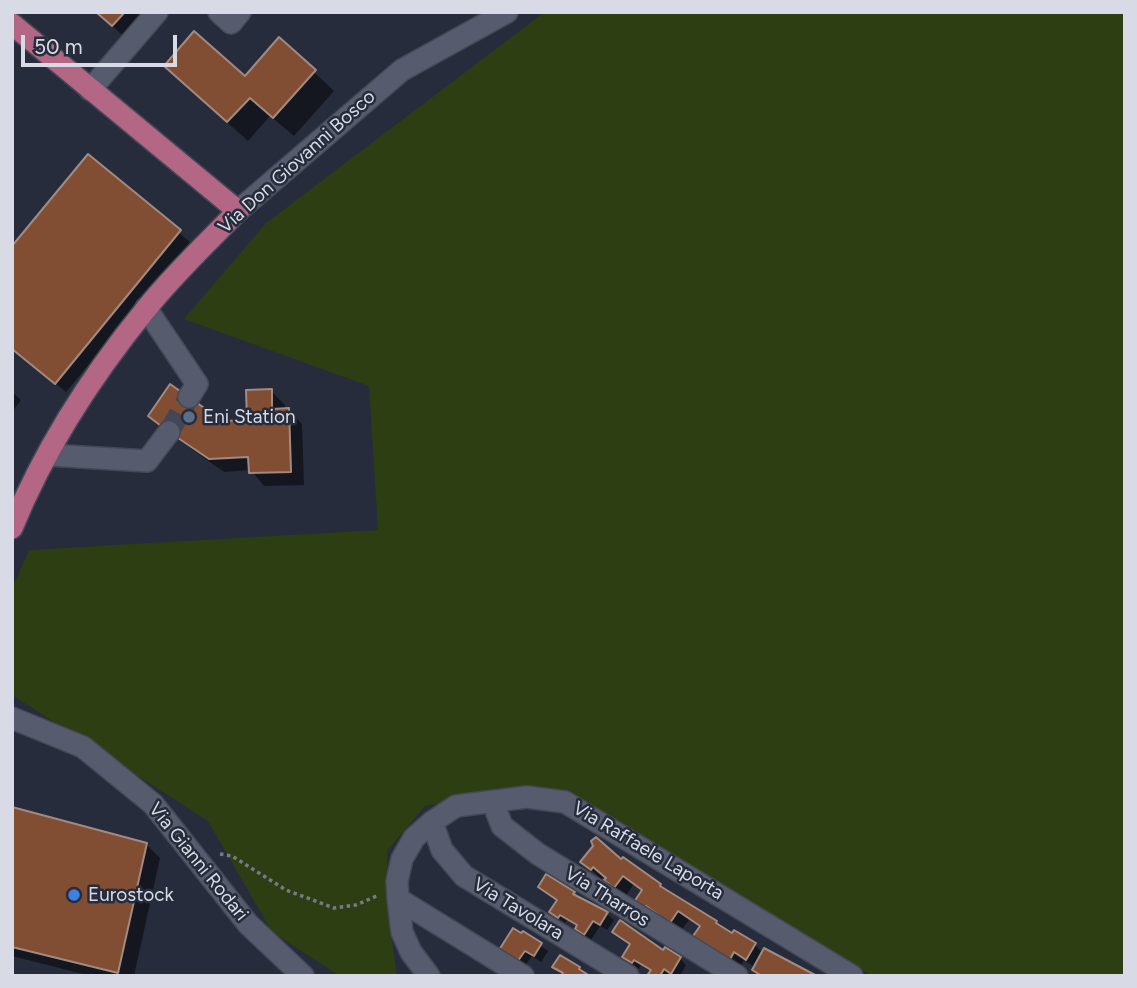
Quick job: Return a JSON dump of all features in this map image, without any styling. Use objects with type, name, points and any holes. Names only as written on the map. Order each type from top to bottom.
[{"type":"main road","points":[[12,24],[238,211]]},
{"type":"main road","name":"Via Don Giovanni Bosco","points":[[12,528],[28,490],[85,392],[146,308],[238,211]]},
{"type":"street","points":[[90,90],[157,12]]},
{"type":"street","points":[[219,12],[231,23],[240,12]]},
{"type":"street","name":"Via Don Giovanni Bosco","points":[[238,211],[402,70],[507,12]]},
{"type":"street","points":[[146,308],[197,384],[188,397]]},
{"type":"street","points":[[49,454],[147,461],[169,432]]},
{"type":"street","name":"Via Gianni Rodari","points":[[12,718],[83,747],[153,804],[248,923],[303,976]]},
{"type":"street","name":"Via Raffaele Laporta","points":[[398,890],[402,859],[414,838],[432,821],[456,806],[527,797],[565,802],[852,976]]},
{"type":"street","name":"Via Tharros","points":[[497,801],[497,813],[502,826],[538,854],[737,976]]},
{"type":"street","name":"Via Tavolara","points":[[432,821],[442,850],[464,876],[628,976]]},
{"type":"street","points":[[398,890],[402,932],[411,952],[429,976]]},
{"type":"street","points":[[398,890],[523,976]]},
{"type":"path","points":[[187,847],[232,856],[286,890],[334,908],[356,905],[398,890]]},
{"type":"green space","points":[[1125,12],[1125,976],[873,976],[719,890],[569,790],[486,796],[425,806],[387,851],[390,928],[397,976],[340,976],[272,932],[208,821],[12,695],[12,589],[29,550],[378,530],[369,386],[184,319],[266,223],[542,14]]},
{"type":"building","points":[[96,12],[125,12],[112,26]]},
{"type":"building","points":[[194,31],[245,76],[279,37],[316,70],[273,118],[250,98],[227,122],[164,66]]},
{"type":"building","points":[[88,154],[181,230],[55,384],[12,349],[12,246]]},
{"type":"building","points":[[170,384],[223,421],[247,420],[246,390],[272,389],[272,409],[289,408],[291,472],[249,473],[248,457],[209,459],[169,432],[148,416]]},
{"type":"building","name":"Eurostock","points":[[12,807],[147,843],[118,973],[12,947]]},
{"type":"building","points":[[596,837],[621,859],[623,857],[661,884],[660,886],[732,933],[734,930],[756,943],[746,960],[734,952],[728,963],[704,943],[702,947],[691,939],[700,926],[678,911],[668,926],[646,906],[644,909],[634,902],[642,890],[623,876],[614,888],[593,867],[591,870],[580,862],[593,846],[591,841]]},
{"type":"building","points":[[546,874],[575,892],[573,894],[608,912],[600,925],[593,921],[584,935],[575,929],[577,925],[549,912],[557,900],[538,887]]},
{"type":"building","points":[[620,920],[663,950],[665,947],[681,957],[671,974],[664,969],[660,976],[652,976],[648,974],[651,970],[634,960],[632,963],[622,957],[630,944],[612,932]]},
{"type":"building","points":[[513,928],[542,943],[534,956],[525,951],[515,965],[499,950]]},
{"type":"building","points":[[764,948],[817,976],[762,976],[752,970]]},
{"type":"building","points":[[560,955],[590,976],[561,976],[563,973],[552,967]]},
{"type":"tunnel","points":[[169,432],[189,397]]},
{"type":"place","name":"Eni Station","points":[[189,417]]},
{"type":"place","name":"Eurostock","points":[[74,895]]}]
